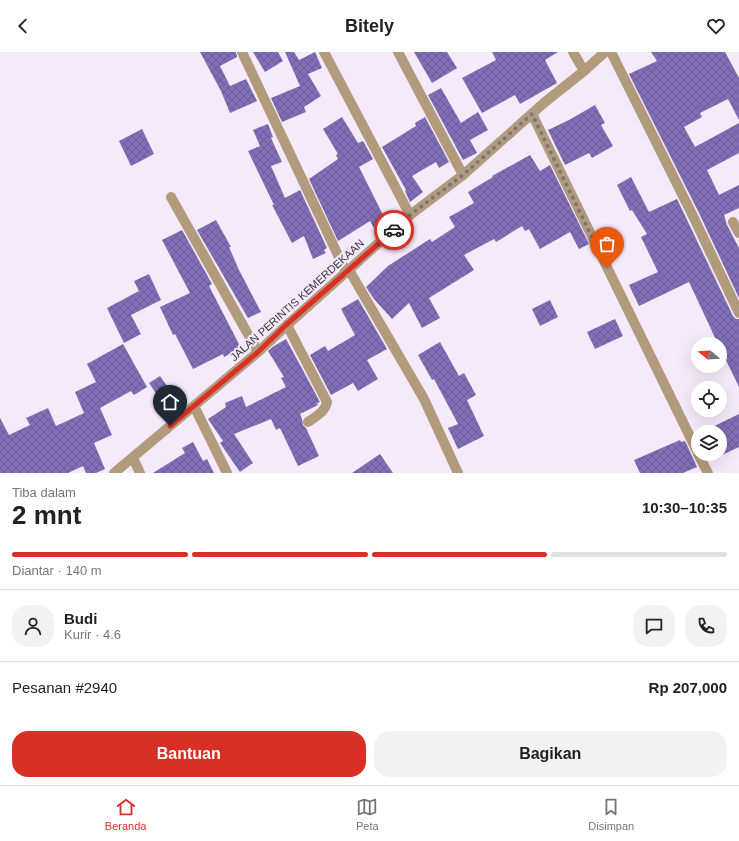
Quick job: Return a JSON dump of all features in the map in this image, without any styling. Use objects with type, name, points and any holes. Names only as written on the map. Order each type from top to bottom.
[{"type":"street","points":[[242,52],[348,271],[424,399],[458,473]]},
{"type":"street","points":[[324,52],[410,215]]},
{"type":"street","points":[[398,52],[463,175]]},
{"type":"street","points":[[573,52],[584,71]]},
{"type":"street","name":"JALAN PERINTIS KEMERDEKAAN","points":[[114,473],[258,352],[286,325],[410,215],[463,175],[605,52]]},
{"type":"street","points":[[611,52],[693,216],[739,313]]},
{"type":"street","points":[[532,114],[691,440]]},
{"type":"street","points":[[171,197],[258,352]]},
{"type":"street","points":[[733,222],[739,233]]},
{"type":"street","points":[[286,325],[327,402],[323,411],[308,422]]},
{"type":"street","points":[[194,406],[227,473]]},
{"type":"street","points":[[133,458],[140,473]]},
{"type":"street","points":[[702,461],[708,473]]},
{"type":"building","points":[[200,52],[236,52],[237,57],[220,66],[230,86],[246,79],[257,101],[230,113],[221,91]]},
{"type":"building","points":[[253,52],[278,52],[283,61],[265,72]]},
{"type":"building","points":[[285,52],[294,52],[299,60],[315,52],[322,68],[308,74],[321,96],[304,107],[306,112],[282,122],[271,98],[300,86]]},
{"type":"building","points":[[414,52],[447,52],[457,68],[432,83]]},
{"type":"building","points":[[492,52],[558,52],[545,60],[557,83],[520,104],[515,95],[482,113],[462,78],[496,60]]},
{"type":"building","points":[[651,52],[725,52],[739,78],[739,120],[728,99],[700,113],[702,117],[684,127],[695,147],[739,123],[739,153],[707,170],[719,195],[739,185],[739,208],[724,215],[727,225],[739,248],[739,298],[699,213],[629,74],[657,61]]},
{"type":"building","points":[[441,88],[461,123],[478,112],[488,130],[470,140],[477,153],[463,160],[428,95]]},
{"type":"building","points":[[595,105],[605,123],[601,125],[613,146],[592,158],[589,153],[565,165],[548,130]]},
{"type":"building","points":[[342,117],[358,143],[363,141],[373,159],[359,167],[386,221],[374,228],[370,221],[338,241],[309,179],[338,159],[336,155],[338,154],[323,129]]},
{"type":"building","points":[[425,117],[449,162],[439,168],[436,162],[412,176],[423,192],[410,202],[405,191],[406,190],[382,147],[416,126],[415,123]]},
{"type":"building","points":[[268,124],[273,137],[271,138],[282,162],[271,166],[285,198],[300,190],[327,248],[324,250],[326,253],[313,259],[304,236],[292,243],[272,205],[274,205],[248,151],[260,146],[253,130]]},
{"type":"building","points":[[142,129],[154,154],[131,166],[119,141]]},
{"type":"building","points":[[530,155],[540,171],[550,165],[589,244],[579,249],[570,232],[540,249],[529,229],[525,231],[522,226],[496,242],[494,239],[464,255],[474,270],[429,298],[440,318],[422,328],[409,303],[392,319],[374,299],[366,287],[388,266],[430,239],[432,242],[455,227],[449,217],[474,203],[468,192],[493,177],[492,176]]},
{"type":"building","points":[[631,177],[649,212],[677,199],[733,316],[736,319],[739,319],[739,387],[727,362],[727,337],[715,337],[689,282],[639,306],[629,285],[658,272],[641,237],[647,234],[632,210],[630,211],[617,185]]},
{"type":"building","points":[[216,220],[231,247],[229,247],[239,270],[261,312],[248,318],[197,230]]},
{"type":"building","points":[[182,230],[212,284],[209,286],[241,348],[224,357],[223,354],[193,369],[175,334],[173,335],[160,307],[190,293],[162,240]]},
{"type":"building","points":[[149,274],[161,300],[131,315],[141,334],[124,343],[107,308],[139,291],[134,281]]},
{"type":"building","points":[[358,299],[387,349],[367,360],[378,379],[358,391],[353,383],[331,395],[310,355],[325,346],[328,351],[355,335],[341,309]]},
{"type":"building","points":[[550,300],[558,317],[540,326],[532,309]]},
{"type":"building","points":[[615,319],[623,336],[595,349],[587,332]]},
{"type":"building","points":[[286,339],[320,402],[317,403],[318,405],[300,414],[303,425],[306,428],[319,456],[298,466],[280,428],[276,430],[271,419],[234,434],[253,463],[240,472],[220,443],[223,441],[208,419],[226,407],[225,403],[242,396],[246,407],[286,387],[281,378],[284,377],[268,351]]},
{"type":"building","points":[[440,342],[459,376],[464,373],[476,395],[467,400],[484,436],[458,449],[448,428],[458,424],[434,379],[432,380],[418,355]]},
{"type":"building","points":[[123,344],[147,387],[134,395],[131,391],[100,408],[112,435],[94,443],[105,469],[96,473],[86,473],[83,466],[68,473],[0,473],[0,418],[9,435],[30,425],[26,418],[48,408],[56,426],[84,413],[75,392],[96,382],[87,364]]},
{"type":"building","points":[[160,376],[177,400],[166,408],[149,383]]},
{"type":"building","points":[[739,414],[739,447],[727,453],[727,425],[716,425]]},
{"type":"building","points":[[680,440],[681,442],[685,441],[691,454],[691,461],[694,461],[697,467],[683,473],[640,473],[634,460]]},
{"type":"building","points":[[193,442],[203,461],[207,459],[214,473],[153,473],[185,453],[182,448]]},
{"type":"building","points":[[380,454],[393,473],[352,473]]},
{"type":"way so far","points":[[394,230],[410,215],[463,175],[532,114],[607,268]]},
{"type":"route","points":[[170,426],[258,352],[286,325],[394,230]]}]
